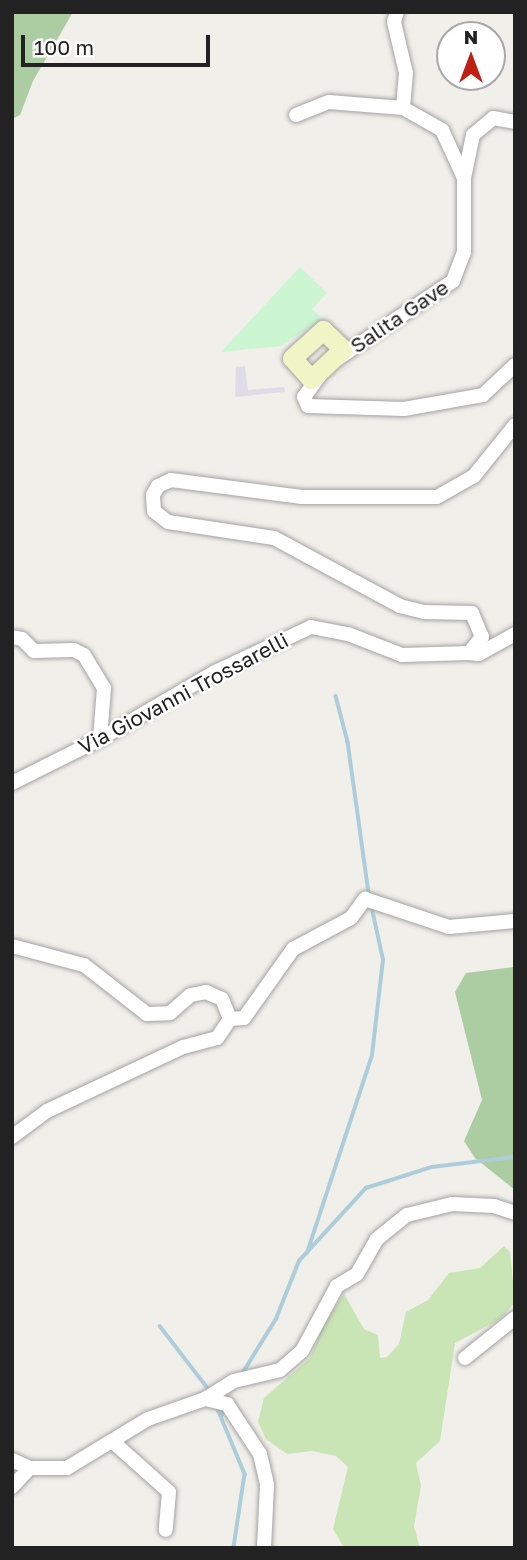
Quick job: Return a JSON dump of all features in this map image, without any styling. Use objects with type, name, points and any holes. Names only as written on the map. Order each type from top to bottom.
[{"type":"street","points":[[296,115],[329,102],[403,108],[406,73],[394,22],[397,12]]},
{"type":"street","name":"Salita Gave","points":[[403,108],[442,130],[464,178],[464,252],[453,281],[351,347],[311,382],[303,400],[312,408],[327,409],[444,405],[491,391],[515,365]]},
{"type":"street","points":[[464,178],[473,135],[493,118],[515,122]]},
{"type":"street","points":[[469,653],[482,637],[472,613],[465,609],[424,612],[400,606],[274,538],[168,522],[155,512],[153,495],[158,486],[171,480],[302,497],[438,497],[474,476],[515,425]]},
{"type":"street","name":"Via Giovanni Trossarelli","points":[[12,783],[100,739],[215,672],[310,627],[348,634],[402,655],[479,654],[515,634]]},
{"type":"street","points":[[12,637],[22,639],[27,646],[40,652],[74,650],[84,655],[104,688],[100,739]]},
{"type":"street","points":[[230,1018],[244,1018],[293,949],[351,918],[365,899],[449,927],[515,921]]},
{"type":"street","points":[[12,946],[84,965],[147,1014],[170,1013],[191,995],[206,992],[222,999],[230,1018]]},
{"type":"street","points":[[12,1137],[47,1111],[183,1047],[217,1038],[230,1018]]},
{"type":"street","points":[[12,1460],[30,1468],[66,1468],[148,1419],[205,1399],[223,1387],[280,1370],[302,1351],[330,1295],[356,1274],[377,1239],[397,1221],[452,1204],[494,1206],[515,1213]]},
{"type":"street","points":[[466,1358],[515,1318]]},
{"type":"street","points":[[205,1399],[228,1404],[265,1471],[264,1548]]},
{"type":"street","points":[[112,1441],[169,1492],[166,1530]]},
{"type":"street","points":[[12,1487],[30,1468]]},
{"type":"green space","points":[[12,12],[73,12],[33,81],[20,115],[12,119]]},
{"type":"green space","points":[[300,267],[327,293],[312,309],[323,319],[281,346],[221,352]]},
{"type":"green space","points":[[515,967],[515,1190],[475,1158],[464,1141],[482,1100],[455,992],[466,973]]},
{"type":"green space","points":[[504,1246],[510,1252],[515,1302],[500,1319],[455,1343],[440,1441],[416,1463],[421,1486],[414,1526],[420,1548],[344,1548],[333,1529],[348,1467],[336,1456],[312,1451],[287,1454],[266,1439],[258,1422],[264,1398],[310,1358],[324,1324],[344,1294],[364,1329],[378,1335],[380,1358],[387,1357],[399,1344],[406,1312],[428,1300],[449,1273],[480,1268]]},
{"type":"shaded area","points":[[245,366],[248,390],[284,387],[285,392],[235,397],[236,367]]},
{"type":"waterway","points":[[336,696],[348,742],[369,894]]},
{"type":"waterway","points":[[307,1253],[372,1055],[383,960],[371,905]]},
{"type":"waterway","points":[[242,1374],[276,1319],[299,1261],[366,1188],[432,1167],[515,1157]]},
{"type":"waterway","points":[[160,1326],[210,1391]]},
{"type":"waterway","points":[[217,1407],[245,1474],[234,1548]]},
{"type":"waterway","points":[[221,1417],[224,1408]]}]
